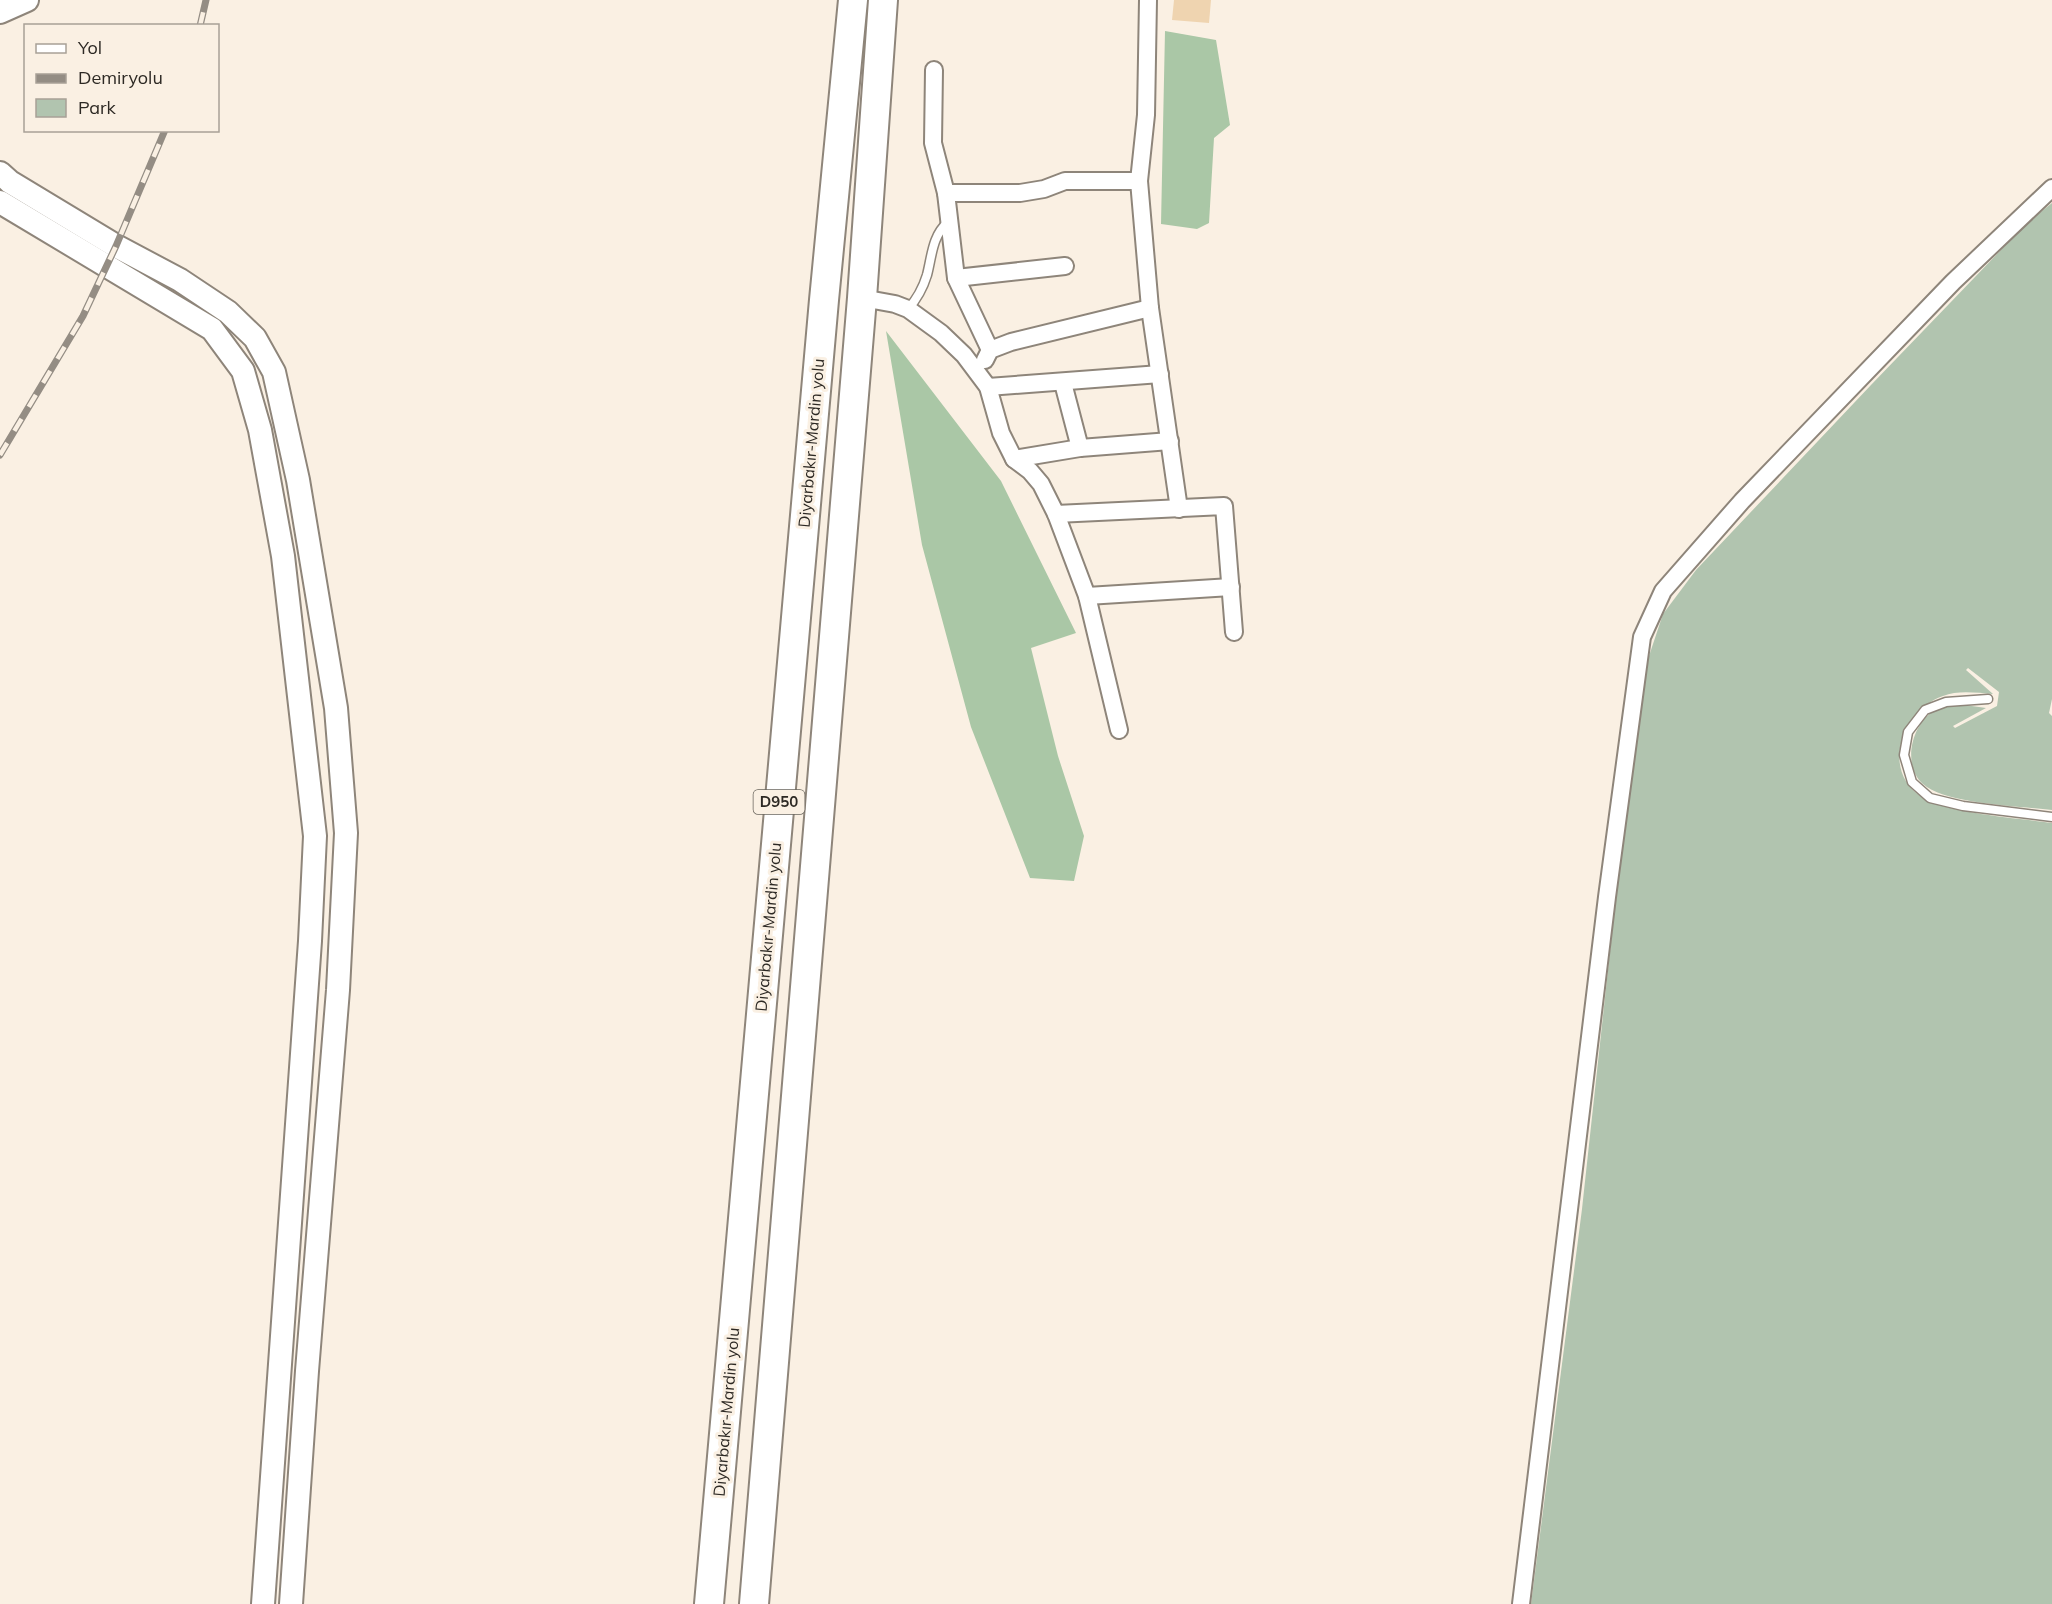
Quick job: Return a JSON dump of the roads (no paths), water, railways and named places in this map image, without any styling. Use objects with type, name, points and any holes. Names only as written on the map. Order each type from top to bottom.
[{"type":"highway","name":"Diyarbakır-Mardin yolu","points":[[709,1604],[824,300],[853,0]]},
{"type":"highway","name":"D950","points":[[754,1604],[862,298],[883,0]]},
{"type":"street","points":[[0,12],[27,0]]},
{"type":"street","points":[[1148,0],[1146,115],[1139,181],[1150,308],[1179,508]]},
{"type":"street","points":[[934,70],[933,143],[946,193],[957,278],[990,350],[984,380]]},
{"type":"street","points":[[0,173],[10,182],[116,246],[190,287],[228,312],[255,338],[274,372],[298,480],[336,708],[346,833],[338,990],[307,1371],[291,1604]]},
{"type":"street","points":[[946,193],[1020,193],[1044,189],[1065,181],[1139,181]]},
{"type":"street","points":[[1521,1604],[1604,920],[1642,637],[1663,591],[1742,501],[1953,282],[2052,188]]},
{"type":"street","points":[[0,202],[212,329],[243,371],[260,430],[283,556],[315,836],[310,941],[263,1604]]},
{"type":"street","points":[[957,278],[1065,266]]},
{"type":"street","points":[[862,298],[895,304],[908,309],[941,333],[964,355],[984,380],[1001,433],[1014,459],[1035,477],[1056,514],[1087,596],[1119,730]]},
{"type":"street","points":[[990,350],[1011,342],[1150,308]]},
{"type":"street","points":[[984,380],[1063,383],[1160,374]]},
{"type":"street","points":[[1063,383],[1080,448]]},
{"type":"street","points":[[1014,459],[1080,448],[1170,441]]},
{"type":"street","points":[[1056,514],[1224,506],[1234,632]]},
{"type":"street","points":[[1087,596],[1231,587]]},
{"type":"lane","points":[[908,309],[918,297],[940,228],[949,221]]},
{"type":"lane","points":[[1988,699],[1946,702],[1925,710],[1908,732],[1904,755],[1912,782],[1930,798],[1963,806],[2052,817]]},
{"type":"railway","points":[[200,24],[206,0]]},
{"type":"railway","points":[[0,455],[83,316],[116,246],[164,132]]}]
